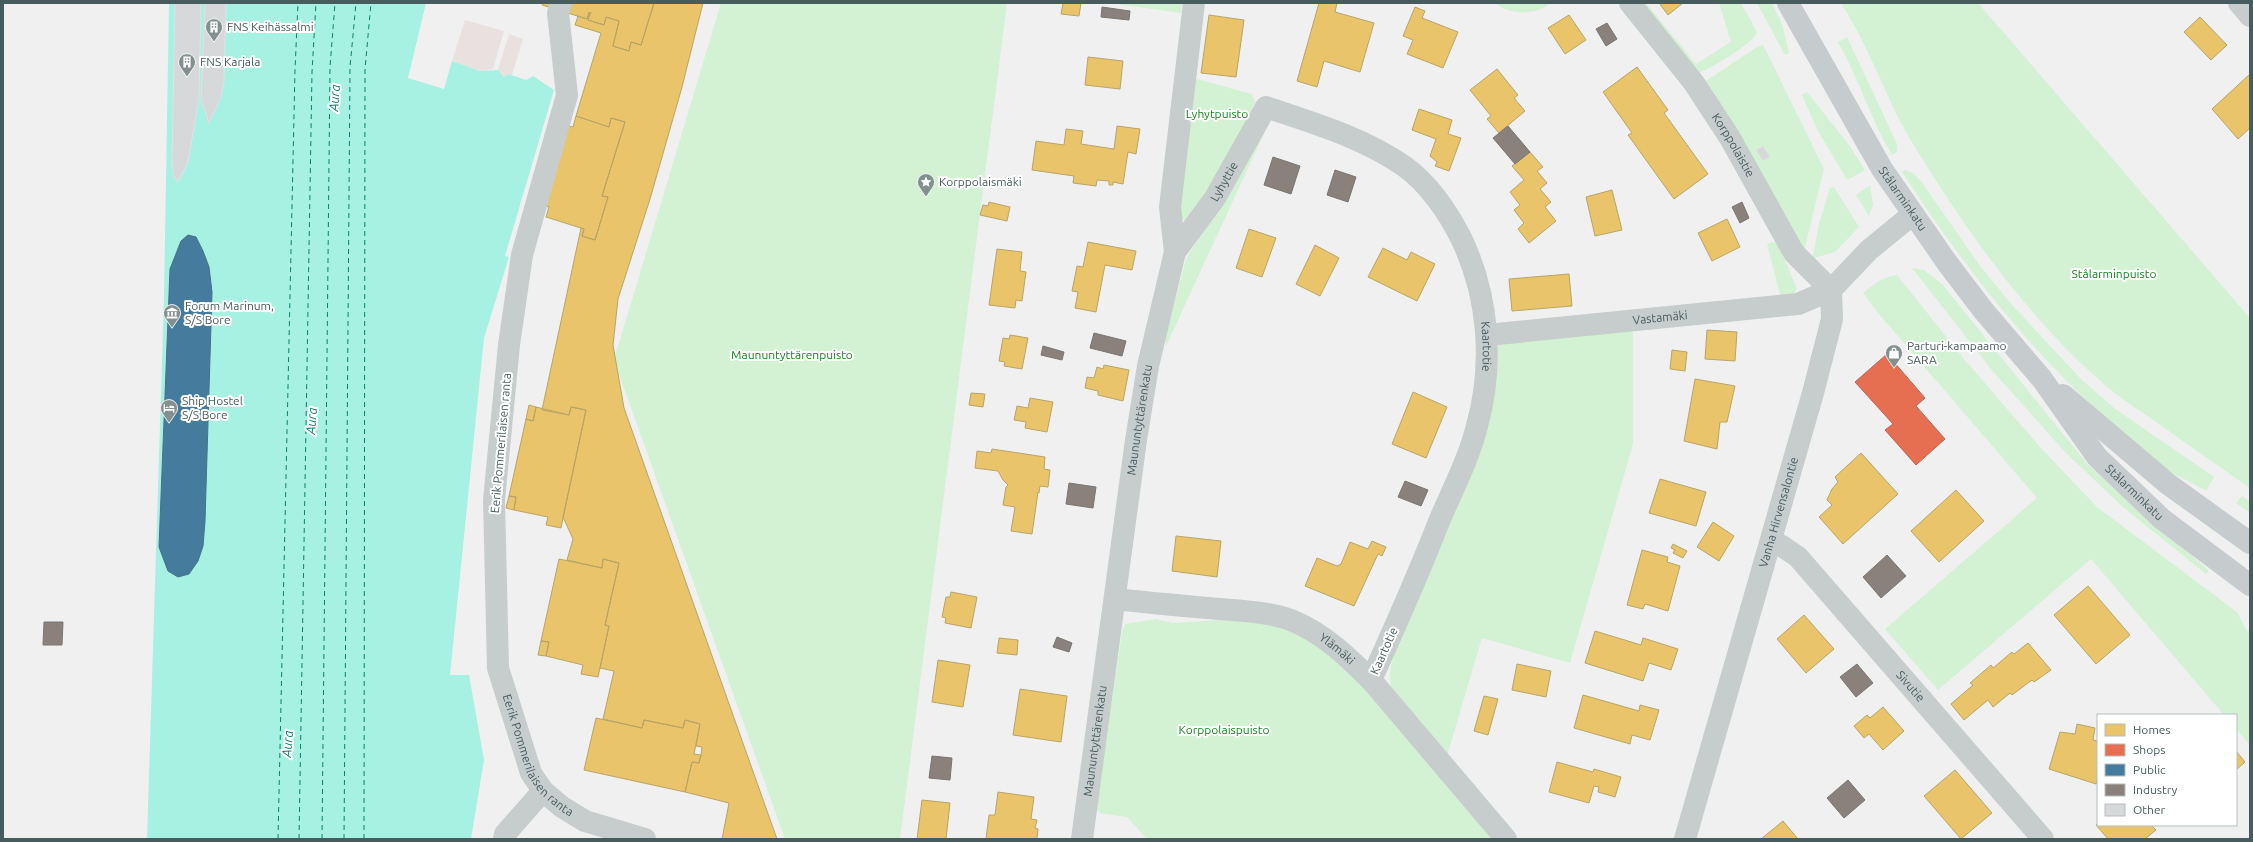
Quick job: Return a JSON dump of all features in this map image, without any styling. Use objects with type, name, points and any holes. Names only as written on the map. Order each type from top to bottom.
[{"type":"main road","name":"Stålarminkatu","points":[[1788,3],[1882,169],[1948,264],[1984,310],[2042,379],[2097,457],[2116,478],[2162,519],[2250,585]]},
{"type":"main road","name":"Stålarminkatu","points":[[2042,379],[2168,484],[2250,543]]},
{"type":"street","name":"Eerik Pommerilaisen ranta","points":[[560,3],[558,13],[567,95],[522,255],[509,346],[494,500],[498,668],[531,773],[543,791],[562,807],[585,821],[645,839]]},
{"type":"street","name":"Maununtyttärenkatu","points":[[1082,839],[1116,599],[1136,440],[1147,374],[1175,252],[1170,207],[1194,3]]},
{"type":"street","name":"Korppolaistie","points":[[1630,3],[1690,78],[1726,132],[1794,253],[1831,290]]},
{"type":"street","points":[[2239,3],[2250,16]]},
{"type":"street","name":"Lyhyttie","points":[[1175,252],[1215,198],[1266,107]]},
{"type":"street","name":"Kaartotie","points":[[1266,107],[1370,145],[1405,167],[1424,186],[1446,213],[1469,256],[1477,277],[1487,335],[1482,404],[1475,433],[1434,534],[1371,680]]},
{"type":"street","points":[[1831,290],[1869,250],[1913,214]]},
{"type":"street","name":"Vastamäki","points":[[1487,335],[1798,304],[1831,290]]},
{"type":"street","name":"Vanha Hirvensalontie","points":[[1685,839],[1772,541],[1832,319],[1831,290]]},
{"type":"street","name":"Sivutie","points":[[1772,541],[1798,557],[2043,839]]},
{"type":"street","name":"Ylämäki","points":[[1116,599],[1253,612],[1290,620],[1331,642],[1371,680],[1506,839]]},
{"type":"street","points":[[504,839],[505,834],[543,791]]},
{"type":"green space","name":"Maununtyttärenpuisto","points":[[721,3],[1007,3],[900,839],[785,839],[614,360]]},
{"type":"green space","points":[[1109,3],[1181,3],[1182,4],[1181,13]]},
{"type":"green space","points":[[1494,3],[1551,3],[1530,12],[1515,12]]},
{"type":"green space","points":[[1642,3],[1646,3],[1696,64],[1731,42],[1719,3],[1741,3],[1757,32],[1755,37],[1740,49],[1720,62],[1696,74]]},
{"type":"green space","points":[[1757,3],[1772,3],[1782,24],[1789,53],[1785,55]]},
{"type":"green space","name":"Stålarminpuisto","points":[[1841,3],[1978,3],[2250,318],[2250,488],[2109,389],[2070,352],[2020,297],[1953,207],[1913,144],[1894,109],[1861,38]]},
{"type":"green space","points":[[1847,37],[1897,144],[1897,152],[1892,155],[1877,127],[1838,42]]},
{"type":"green space","points":[[1763,45],[1824,169],[1804,251],[1706,81],[1757,47]]},
{"type":"green space","name":"Lyhytpuisto","points":[[1193,78],[1252,94],[1255,102],[1235,145],[1209,194],[1185,221],[1177,216]]},
{"type":"green space","points":[[1807,92],[1849,145],[1865,170],[1849,179],[1846,178],[1818,131],[1802,95]]},
{"type":"green space","points":[[1267,127],[1166,346],[1165,338],[1186,259]]},
{"type":"green space","points":[[1905,170],[1913,173],[1921,181],[1980,266],[2013,306],[2082,380],[2114,408],[2214,477],[2206,491],[2154,461],[2090,404],[2060,374],[2031,343],[1976,277],[1902,172]]},
{"type":"green space","points":[[1870,185],[1873,205],[1869,216],[1856,195]]},
{"type":"green space","points":[[1834,187],[1859,227],[1835,252],[1814,258],[1813,256],[1819,223],[1830,188]]},
{"type":"green space","points":[[1774,242],[1778,244],[1797,289],[1793,294],[1781,298],[1767,244]]},
{"type":"green space","points":[[1912,268],[1924,270],[1942,284],[2089,466],[2209,571],[2206,574],[2123,507],[2066,453],[1991,369]]},
{"type":"green space","points":[[1897,275],[1964,359],[2040,447],[2097,507],[2237,612],[2247,631],[2250,630],[2250,745],[2237,730],[2237,714],[2223,714],[2091,559],[1938,690],[1885,629],[2037,498],[1879,314],[1863,293],[1883,279]]},
{"type":"green space","points":[[1633,329],[1633,444],[1570,663],[1482,638],[1447,756],[1391,689],[1390,673],[1394,648],[1500,341]]},
{"type":"green space","points":[[2242,496],[2250,502],[2250,513],[2236,503]]},
{"type":"green space","name":"Korppolaispuisto","points":[[1156,619],[1172,623],[1235,619],[1288,628],[1347,666],[1492,839],[1147,839],[1127,817],[1100,813],[1096,809],[1122,632],[1125,624]]},
{"type":"sand","points":[[465,20],[504,31],[493,69],[480,71],[452,61]]},
{"type":"sand","points":[[509,34],[523,39],[512,75],[509,74],[504,77],[498,70]]},
{"type":"water","name":"Aura","points":[[169,3],[426,3],[408,78],[444,89],[452,61],[480,71],[498,70],[504,77],[509,74],[526,80],[533,76],[554,90],[505,256],[509,257],[484,338],[450,675],[469,675],[484,760],[471,839],[147,839],[164,297]]},
{"type":"building: Homes","points":[[542,3],[654,3],[641,45],[631,42],[629,51],[613,46],[619,21],[606,17],[604,25],[588,20],[591,12],[587,19],[542,5]]},
{"type":"building: Homes","points":[[654,3],[703,3],[682,87],[650,199],[618,299],[613,345],[624,408],[777,839],[722,839],[729,803],[685,792],[692,762],[699,763],[701,755],[702,747],[696,746],[700,724],[685,720],[683,728],[644,720],[642,728],[603,719],[614,671],[600,668],[609,626],[605,625],[619,563],[603,559],[602,568],[567,560],[573,539],[563,517],[586,410],[571,407],[569,415],[542,410],[581,228],[584,229],[582,236],[595,240],[608,197],[602,196],[625,122],[611,118],[609,127],[576,116],[601,33],[575,25],[578,16],[587,19],[589,12],[588,20],[604,25],[606,17],[619,21],[613,46],[629,51],[631,42],[641,45]]},
{"type":"building: Homes","points":[[1063,3],[1081,3],[1079,16],[1061,14]]},
{"type":"building: Homes","points":[[1319,3],[1337,3],[1335,12],[1374,23],[1360,72],[1324,61],[1317,87],[1297,81]]},
{"type":"building: Homes","points":[[1659,3],[1683,3],[1668,15]]},
{"type":"building: Homes","points":[[1415,7],[1425,11],[1422,18],[1458,32],[1443,68],[1407,54],[1413,40],[1403,36]]},
{"type":"building: Homes","points":[[1209,15],[1244,20],[1236,77],[1201,73]]},
{"type":"building: Homes","points":[[1569,15],[1586,40],[1565,54],[1548,28]]},
{"type":"building: Homes","points":[[2200,17],[2227,45],[2211,60],[2184,32]]},
{"type":"building: Homes","points":[[1088,57],[1123,61],[1120,89],[1085,85]]},
{"type":"building: Homes","points":[[1637,67],[1668,110],[1664,113],[1708,174],[1674,199],[1628,135],[1632,133],[1603,92]]},
{"type":"building: Homes","points":[[1497,69],[1518,95],[1514,98],[1525,111],[1499,133],[1487,119],[1491,116],[1470,90]]},
{"type":"building: Homes","points":[[2250,74],[2250,128],[2238,139],[2212,109]]},
{"type":"building: Homes","points":[[1419,109],[1452,120],[1448,134],[1461,138],[1449,171],[1435,166],[1437,162],[1430,156],[1436,139],[1412,130]]},
{"type":"building: Homes","points":[[576,116],[609,127],[611,118],[625,122],[602,196],[608,197],[595,240],[582,236],[584,229],[546,217],[549,207],[542,205],[565,125],[573,127]]},
{"type":"building: Homes","points":[[1117,126],[1140,129],[1136,154],[1128,152],[1123,184],[1113,182],[1113,185],[1109,185],[1109,181],[1097,180],[1096,186],[1073,183],[1074,176],[1032,170],[1036,141],[1064,145],[1066,129],[1083,131],[1081,144],[1114,149]]},
{"type":"building: Homes","points":[[1530,152],[1543,167],[1537,171],[1547,183],[1540,189],[1551,202],[1545,207],[1556,221],[1529,243],[1518,229],[1524,223],[1514,210],[1520,205],[1510,192],[1524,180],[1512,166]]},
{"type":"building: Homes","points":[[1612,190],[1622,230],[1595,236],[1586,197]]},
{"type":"building: Homes","points":[[989,202],[1010,207],[1007,221],[980,215],[983,205],[988,206]]},
{"type":"building: Homes","points":[[1727,219],[1740,247],[1712,261],[1698,233]]},
{"type":"building: Homes","points":[[1249,229],[1276,238],[1262,277],[1236,268]]},
{"type":"building: Homes","points":[[1088,242],[1136,251],[1132,270],[1105,265],[1096,312],[1075,308],[1078,292],[1072,291],[1077,266],[1083,267]]},
{"type":"building: Homes","points":[[1315,245],[1339,258],[1320,296],[1296,284]]},
{"type":"building: Homes","points":[[1383,248],[1407,260],[1411,252],[1435,264],[1417,301],[1368,277]]},
{"type":"building: Homes","points":[[997,249],[1022,252],[1020,271],[1026,272],[1022,301],[1016,300],[1015,308],[989,305]]},
{"type":"building: Homes","points":[[1569,274],[1572,306],[1512,311],[1509,279]]},
{"type":"building: Homes","points":[[1707,330],[1737,332],[1735,361],[1705,359]]},
{"type":"building: Homes","points":[[1010,335],[1028,338],[1022,369],[1004,366],[1005,362],[999,361],[1003,338],[1009,339]]},
{"type":"building: Homes","points":[[1672,350],[1687,352],[1685,371],[1670,369]]},
{"type":"building: Homes","points":[[1104,365],[1129,370],[1123,401],[1098,395],[1098,391],[1085,388],[1087,377],[1094,378],[1097,367],[1103,369]]},
{"type":"building: Homes","points":[[1695,379],[1735,386],[1727,422],[1720,422],[1717,449],[1684,441]]},
{"type":"building: Homes","points":[[1413,392],[1447,407],[1426,458],[1392,444]]},
{"type":"building: Homes","points":[[971,393],[985,394],[983,407],[969,405]]},
{"type":"building: Homes","points":[[1030,398],[1053,402],[1047,432],[1025,428],[1026,422],[1014,420],[1017,406],[1028,408]]},
{"type":"building: Homes","points":[[529,405],[536,407],[533,421],[526,419]]},
{"type":"building: Homes","points":[[536,407],[569,415],[571,407],[586,410],[561,528],[546,525],[548,517],[514,510],[516,497],[509,496],[526,419],[533,421]]},
{"type":"building: Homes","points":[[992,449],[1045,457],[1044,469],[1050,470],[1048,487],[1040,486],[1032,534],[1011,531],[1015,507],[1003,505],[1006,487],[1008,485],[998,471],[975,468],[977,451],[991,453]]},
{"type":"building: Homes","points":[[1861,453],[1898,494],[1843,544],[1819,517],[1832,505],[1827,500],[1832,489],[1838,482],[1835,477]]},
{"type":"building: Homes","points":[[1660,479],[1706,492],[1696,526],[1649,513]]},
{"type":"building: Homes","points":[[1956,490],[1984,521],[1939,562],[1911,531]]},
{"type":"building: Homes","points":[[509,496],[516,497],[514,510],[506,508]]},
{"type":"building: Homes","points":[[1713,522],[1734,536],[1719,561],[1697,547]]},
{"type":"building: Homes","points":[[1176,536],[1221,541],[1217,577],[1172,571]]},
{"type":"building: Homes","points":[[1372,541],[1386,547],[1382,556],[1378,554],[1354,606],[1305,586],[1317,558],[1337,566],[1341,564],[1350,542],[1368,549]]},
{"type":"building: Homes","points":[[1673,544],[1687,551],[1683,558],[1673,553],[1675,550],[1671,548]]},
{"type":"building: Homes","points":[[1642,550],[1668,557],[1667,562],[1680,566],[1668,611],[1645,604],[1643,609],[1627,605]]},
{"type":"building: Homes","points":[[559,559],[602,568],[603,559],[619,563],[605,625],[609,626],[598,677],[581,674],[583,665],[546,656],[549,642],[541,641]]},
{"type":"building: Homes","points":[[2088,586],[2130,635],[2096,664],[2054,615]]},
{"type":"building: Homes","points":[[951,592],[977,597],[971,628],[945,623],[946,618],[942,617],[946,597],[950,597]]},
{"type":"building: Homes","points":[[1804,615],[1834,649],[1806,673],[1777,639]]},
{"type":"building: Homes","points":[[1595,631],[1641,645],[1643,638],[1678,649],[1671,670],[1649,663],[1643,681],[1585,663]]},
{"type":"building: Homes","points":[[999,638],[1018,640],[1017,655],[997,653]]},
{"type":"building: Homes","points":[[541,641],[549,642],[546,656],[538,655]]},
{"type":"building: Homes","points":[[2028,643],[2051,670],[2034,682],[2032,680],[2012,695],[2010,693],[1993,707],[1988,700],[1964,720],[1951,704],[1973,685],[1970,683],[1991,665],[1993,668],[2012,652],[2014,654]]},
{"type":"building: Homes","points":[[938,660],[970,665],[963,707],[932,702]]},
{"type":"building: Homes","points":[[1517,664],[1551,671],[1546,697],[1512,690]]},
{"type":"building: Homes","points":[[1020,689],[1067,696],[1061,742],[1013,735]]},
{"type":"building: Homes","points":[[1583,695],[1639,711],[1640,705],[1659,710],[1650,740],[1632,735],[1630,744],[1574,728]]},
{"type":"building: Homes","points":[[1484,696],[1498,699],[1488,735],[1474,731]]},
{"type":"building: Homes","points":[[1883,707],[1904,731],[1883,750],[1869,734],[1864,738],[1854,726],[1867,715],[1870,718]]},
{"type":"building: Homes","points":[[596,718],[642,728],[644,720],[683,728],[685,720],[700,724],[694,754],[701,755],[699,763],[692,762],[685,792],[584,770]]},
{"type":"building: Homes","points":[[2077,724],[2095,728],[2093,740],[2097,741],[2096,784],[2049,769],[2060,732],[2075,734]]},
{"type":"building: Homes","points":[[2237,752],[2245,762],[2237,769]]},
{"type":"building: Homes","points":[[1557,762],[1593,772],[1594,769],[1621,777],[1615,797],[1598,792],[1599,787],[1594,786],[1589,803],[1549,792]]},
{"type":"building: Homes","points":[[1955,770],[1992,813],[1961,839],[1924,796]]},
{"type":"building: Homes","points":[[998,792],[1034,797],[1031,819],[1037,820],[1035,828],[1038,829],[1037,839],[986,839],[989,815],[995,815]]},
{"type":"building: Homes","points":[[922,800],[950,803],[946,839],[917,839]]},
{"type":"building: Homes","points":[[1783,821],[1798,839],[1761,839]]},
{"type":"building: Homes","points":[[2096,825],[2152,826],[2156,830],[2145,839],[2108,839]]},
{"type":"building: Shops","points":[[1887,354],[1925,398],[1916,406],[1945,439],[1916,465],[1885,430],[1893,424],[1855,382]]},
{"type":"building: Public","points":[[188,235],[196,237],[203,251],[209,267],[212,292],[203,546],[198,561],[189,574],[178,577],[168,571],[159,547],[170,269],[181,241]]},
{"type":"building: Industry","points":[[1102,7],[1130,11],[1129,20],[1101,17]]},
{"type":"building: Industry","points":[[1607,23],[1617,39],[1606,46],[1596,29]]},
{"type":"building: Industry","points":[[1508,126],[1530,152],[1515,164],[1493,138]]},
{"type":"building: Industry","points":[[1273,157],[1300,166],[1291,194],[1264,185]]},
{"type":"building: Industry","points":[[1335,170],[1356,177],[1348,202],[1327,195]]},
{"type":"building: Industry","points":[[1742,202],[1749,218],[1740,223],[1732,207]]},
{"type":"building: Industry","points":[[1094,333],[1126,341],[1122,356],[1090,348]]},
{"type":"building: Industry","points":[[1043,346],[1064,352],[1062,360],[1041,355]]},
{"type":"building: Industry","points":[[1405,481],[1428,490],[1421,506],[1398,497]]},
{"type":"building: Industry","points":[[1069,483],[1096,487],[1093,508],[1066,504]]},
{"type":"building: Industry","points":[[1887,555],[1906,576],[1881,598],[1863,577]]},
{"type":"building: Industry","points":[[44,622],[63,622],[62,645],[43,645]]},
{"type":"building: Industry","points":[[1057,637],[1072,643],[1069,652],[1053,647]]},
{"type":"building: Industry","points":[[1857,664],[1873,683],[1856,697],[1840,677]]},
{"type":"building: Industry","points":[[932,756],[952,758],[950,780],[929,778]]},
{"type":"building: Industry","points":[[1848,780],[1865,800],[1844,818],[1827,798]]},
{"type":"building: Other","name":"FNS Karjala","points":[[175,3],[201,3],[199,98],[188,162],[178,182],[173,174],[172,161]]},
{"type":"building: Other","name":"FNS Keihässalmi","points":[[205,3],[226,3],[224,82],[220,100],[209,123],[201,100]]},
{"type":"building: Other","points":[[1763,146],[1770,157],[1763,161],[1756,150]]},
{"type":"ferry route","points":[[278,839],[295,70],[298,3]]},
{"type":"ferry route","points":[[299,839],[312,72],[316,3]]},
{"type":"ferry route","points":[[322,839],[330,67],[335,3]]},
{"type":"ferry route","points":[[344,839],[350,67],[356,3]]},
{"type":"ferry route","points":[[364,839],[365,69],[371,3]]},
{"type":"place","name":"FNS Keihässalmi","points":[[214,42]]},
{"type":"place","name":"FNS Karjala","points":[[187,77]]},
{"type":"place","name":"Korppolaismäki","points":[[926,197]]},
{"type":"place","name":"Forum Marinum, S/S Bore","points":[[172,328]]},
{"type":"place","name":"Parturi-kampaamo SARA","points":[[1894,368]]},
{"type":"place","name":"Ship Hostel S/S Bore","points":[[169,423]]}]
